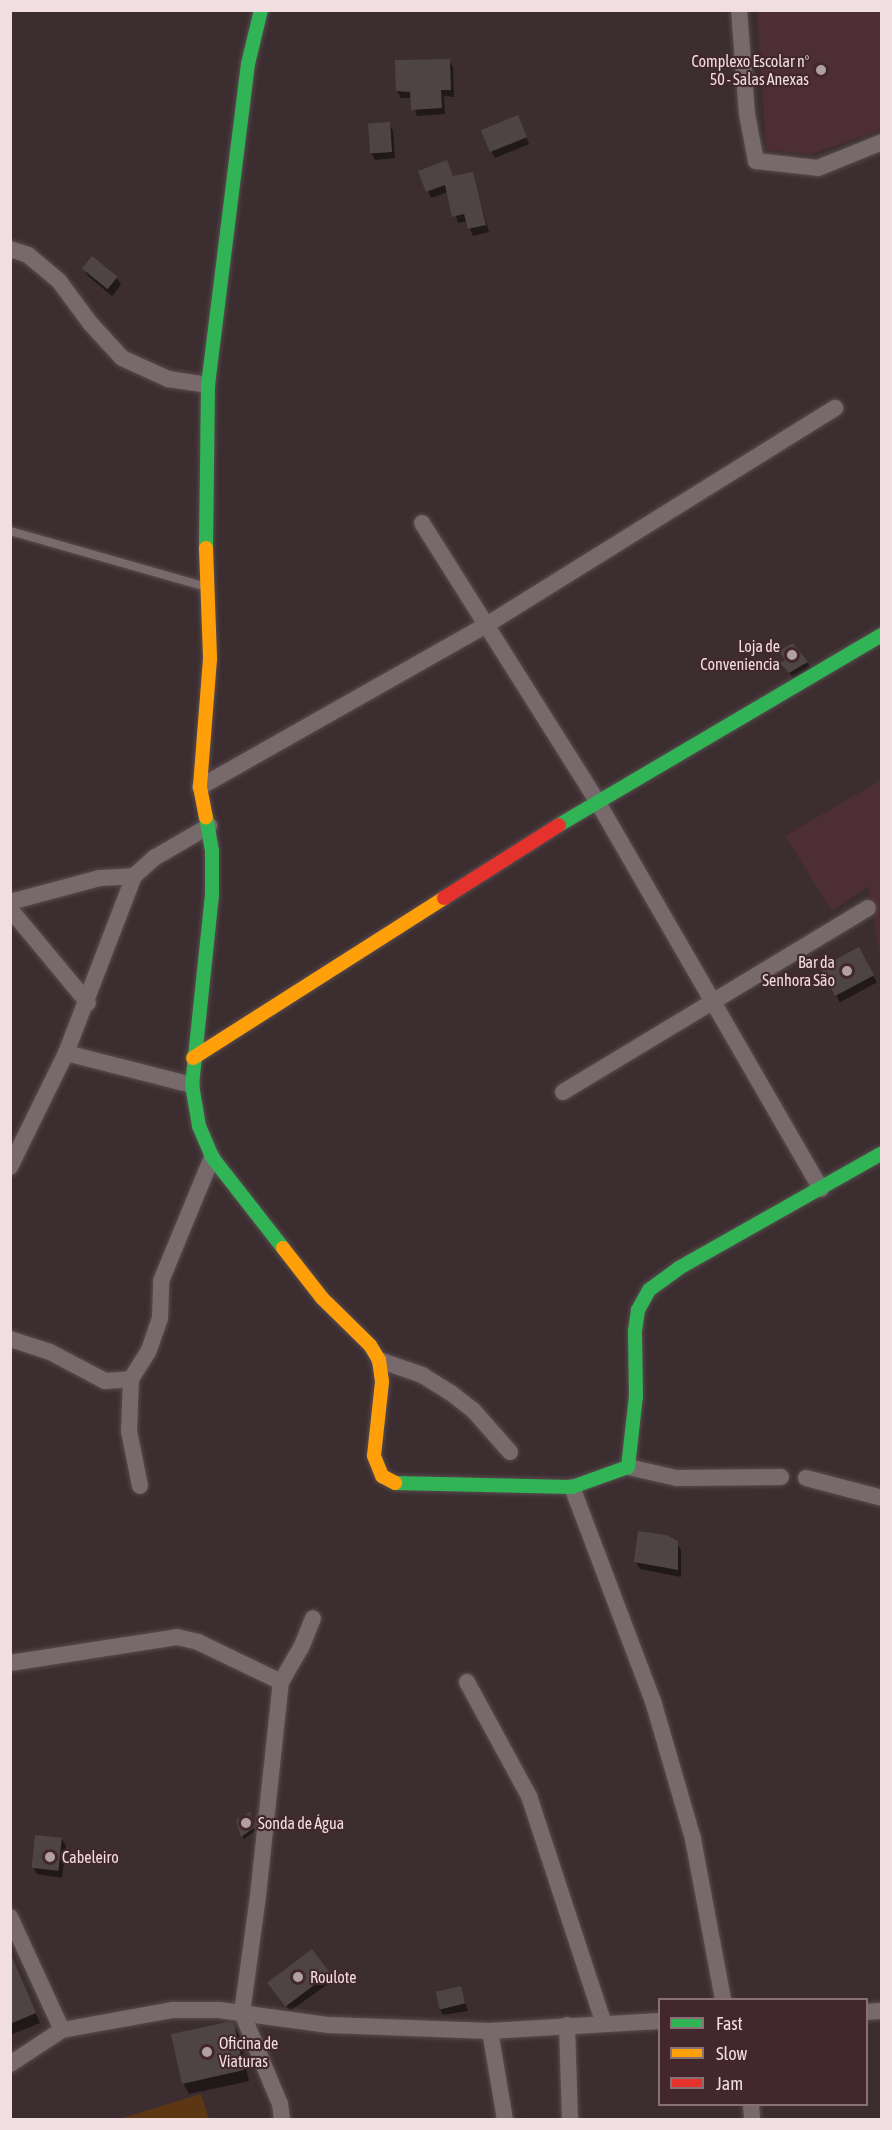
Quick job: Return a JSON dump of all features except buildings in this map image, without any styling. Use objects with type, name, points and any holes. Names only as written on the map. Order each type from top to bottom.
[{"type":"street","points":[[261,10],[248,64],[208,385],[205,535],[210,659],[200,787],[212,850],[212,895],[192,1085],[199,1126],[212,1157],[322,1298],[369,1345],[379,1360],[382,1382],[374,1456],[382,1476],[398,1484],[520,1488],[572,1487],[628,1467],[677,1478],[781,1477]]},
{"type":"street","points":[[739,10],[747,114],[756,161],[818,168],[882,142]]},
{"type":"street","points":[[10,249],[28,255],[58,281],[90,323],[122,358],[168,379],[208,385]]},
{"type":"street","points":[[200,787],[488,624],[835,408]]},
{"type":"street","points":[[422,523],[488,624],[597,801],[821,1188]]},
{"type":"street","points":[[194,1058],[597,801],[882,634]]},
{"type":"street","points":[[10,1167],[88,1003],[134,876],[154,858],[209,826]]},
{"type":"street","points":[[10,903],[100,878],[134,876]]},
{"type":"street","points":[[563,1092],[711,1000],[868,908]]},
{"type":"street","points":[[10,909],[88,1003]]},
{"type":"street","points":[[66,1053],[192,1085]]},
{"type":"street","points":[[628,1467],[636,1396],[635,1331],[638,1310],[649,1290],[679,1268],[882,1153]]},
{"type":"street","points":[[140,1486],[129,1431],[131,1378],[149,1350],[160,1318],[161,1281],[167,1262],[183,1231],[198,1186],[212,1157]]},
{"type":"street","points":[[10,1339],[50,1352],[105,1381],[131,1378]]},
{"type":"street","points":[[379,1360],[422,1375],[451,1393],[473,1410],[510,1452]]},
{"type":"street","points":[[806,1478],[882,1498]]},
{"type":"street","points":[[572,1487],[653,1701],[693,1839],[723,1998]]},
{"type":"street","points":[[282,2120],[280,2104],[242,2013],[258,1896],[281,1682],[301,1648],[313,1618]]},
{"type":"street","points":[[10,1663],[177,1637],[198,1642],[281,1682]]},
{"type":"street","points":[[467,1682],[528,1796],[604,2024]]},
{"type":"street","points":[[10,1917],[62,2030]]},
{"type":"street","points":[[10,2064],[62,2030],[173,2010],[242,2013],[329,2025],[490,2031],[658,2021]]},
{"type":"street","points":[[567,2025],[570,2120]]},
{"type":"street","points":[[490,2031],[505,2120]]},
{"type":"lane","points":[[10,531],[207,587]]},
{"type":"shaded area","name":"Complexo Escolar nº 50 - Salas Anexas","points":[[757,11],[881,11],[881,130],[809,155],[766,149]]},
{"type":"shaded area","points":[[881,780],[881,962],[868,886],[832,911],[785,836]]},
{"type":"shaded area","points":[[201,2094],[209,2119],[119,2119]]},
{"type":"traffic: fast","points":[[206,548],[208,385],[248,64],[261,10]]},
{"type":"traffic: fast","points":[[559,825],[882,635]]},
{"type":"traffic: fast","points":[[206,817],[212,850],[212,895],[192,1085],[199,1126],[212,1157],[283,1248]]},
{"type":"traffic: fast","points":[[395,1483],[572,1487],[628,1467],[636,1396],[635,1331],[638,1310],[649,1290],[679,1268],[882,1153]]},
{"type":"traffic: slow","points":[[206,548],[210,659],[200,787],[206,817]]},
{"type":"traffic: slow","points":[[193,1058],[444,898]]},
{"type":"traffic: slow","points":[[283,1248],[322,1298],[370,1345],[379,1360],[382,1382],[374,1456],[382,1476],[395,1483]]},
{"type":"traffic: jam","points":[[444,898],[559,825]]},
{"type":"place","name":"Complexo Escolar nº 50 - Salas Anexas","points":[[821,70]]},
{"type":"place","name":"Loja de Conveniencia","points":[[792,655]]},
{"type":"place","name":"Bar da Senhora São","points":[[847,971]]},
{"type":"place","name":"Sonda de Água","points":[[246,1823]]},
{"type":"place","name":"Cabeleiro","points":[[50,1857]]},
{"type":"place","name":"Roulote","points":[[298,1977]]},
{"type":"place","name":"Oficina de Viaturas","points":[[207,2052]]}]
